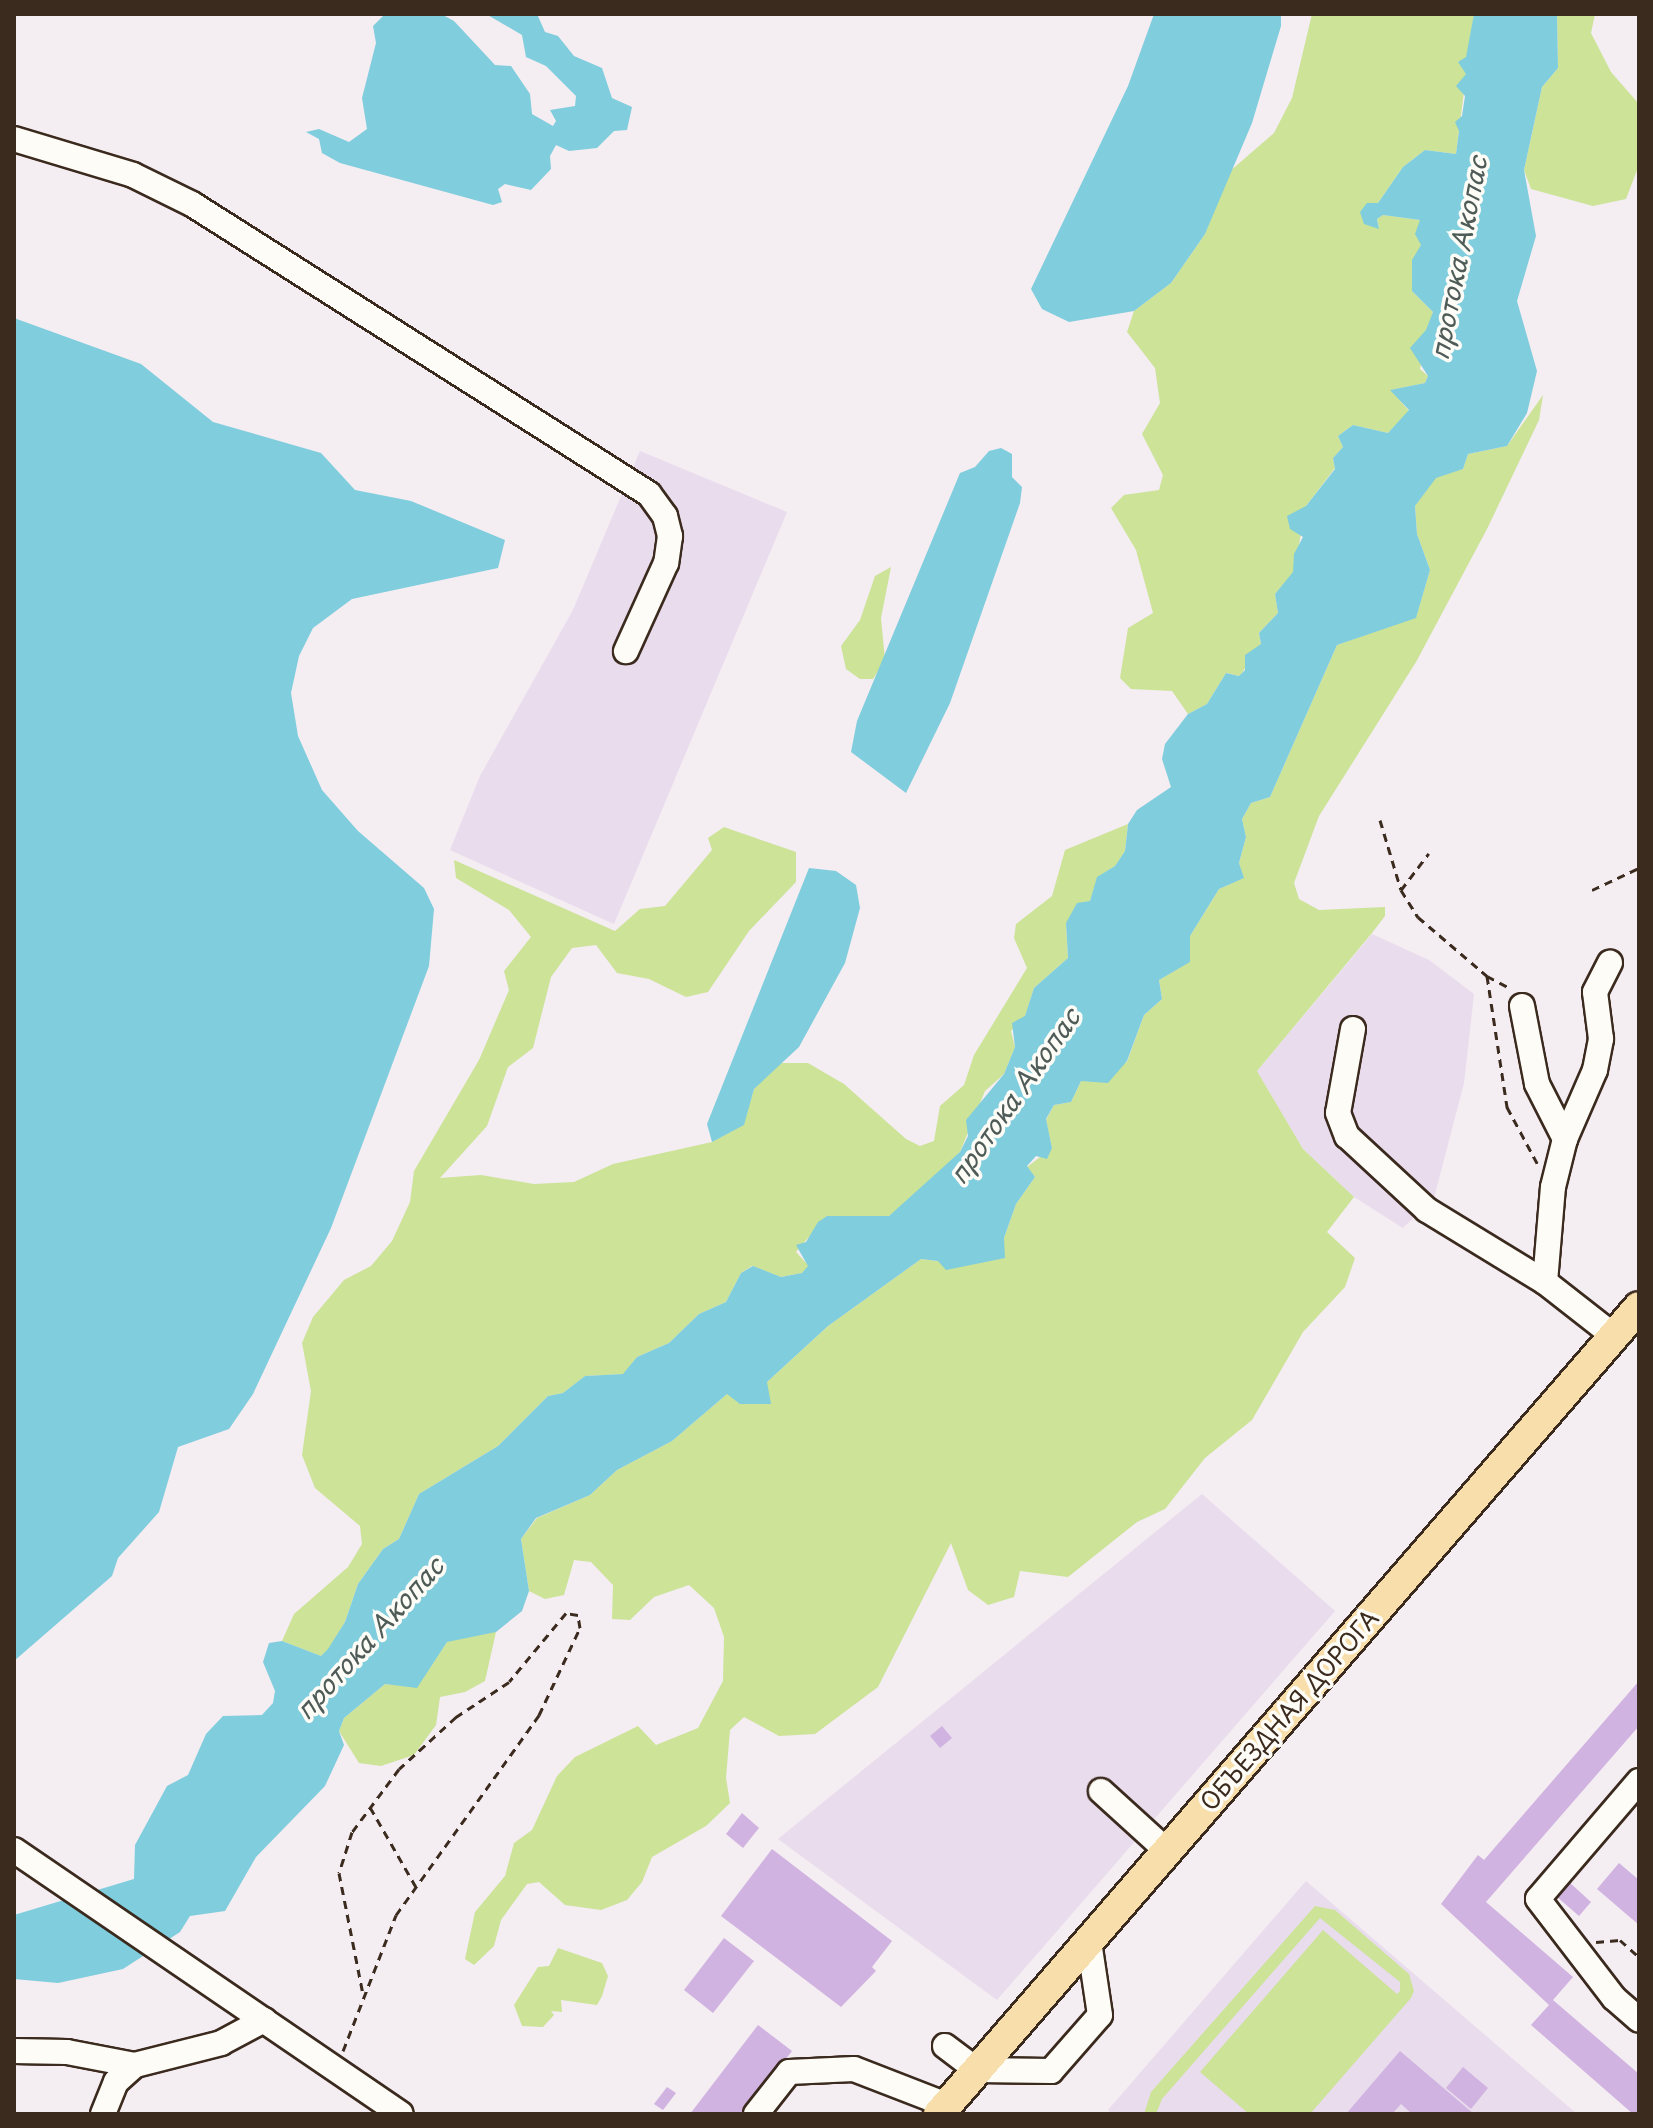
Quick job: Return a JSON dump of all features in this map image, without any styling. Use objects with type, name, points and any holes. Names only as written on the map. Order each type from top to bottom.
[{"type":"main road","name":"ОБЪЕЗДНАЯ ДОРОГА","points":[[943,2109],[1639,1307]]},
{"type":"street","points":[[14,139],[133,175],[192,204],[649,494],[668,526],[666,563],[626,651]]},
{"type":"street","points":[[1545,1282],[1553,1187],[1565,1139],[1595,1070],[1601,1039],[1595,992],[1610,963]]},
{"type":"street","points":[[1522,1006],[1537,1084],[1565,1139]]},
{"type":"street","points":[[1353,1029],[1338,1113],[1347,1136],[1427,1210],[1545,1282],[1614,1336]]},
{"type":"street","points":[[1639,1781],[1538,1899],[1614,1998],[1639,2020]]},
{"type":"street","points":[[1101,1791],[1167,1851]]},
{"type":"street","points":[[14,1850],[401,2114]]},
{"type":"street","points":[[945,2046],[977,2070],[1051,2071],[1100,2015],[1089,1941]]},
{"type":"street","points":[[14,2051],[67,2052],[135,2065],[221,2043],[264,2020]]},
{"type":"street","points":[[103,2114],[116,2082],[135,2065]]},
{"type":"street","points":[[756,2114],[789,2072],[854,2069],[943,2109]]},
{"type":"path","points":[[1380,820],[1401,890],[1418,917],[1487,976],[1511,989],[1522,1006]]},
{"type":"path","points":[[1401,890],[1429,853]]},
{"type":"path","points":[[1592,890],[1639,868]]},
{"type":"path","points":[[1487,976],[1507,1107],[1553,1187]]},
{"type":"path","points":[[336,2070],[396,1915],[539,1715],[580,1628],[578,1615],[566,1613],[509,1682],[456,1717],[399,1769],[352,1832],[339,1873],[363,1994]]},
{"type":"path","points":[[370,1807],[416,1887]]},
{"type":"path","points":[[1572,1943],[1620,1940],[1639,1957]]},
{"type":"shaded area","points":[[640,451],[787,512],[614,924],[450,850],[480,776],[573,610]]},
{"type":"shaded area","points":[[1372,934],[1429,960],[1474,994],[1464,1083],[1434,1198],[1403,1228],[1354,1197],[1303,1149],[1257,1071]]},
{"type":"shaded area","points":[[1202,1494],[1335,1611],[997,2000],[778,1839]]},
{"type":"shaded area","points":[[1306,1881],[1577,2114],[1112,2114],[1108,2110]]},
{"type":"green space","points":[[1312,14],[1474,14],[1456,154],[1425,150],[1403,167],[1378,203],[1367,203],[1379,228],[1377,219],[1383,215],[1420,220],[1422,245],[1412,291],[1433,312],[1420,369],[1428,376],[1425,383],[1391,390],[1409,411],[1388,433],[1353,425],[1338,436],[1343,447],[1333,458],[1335,468],[1306,506],[1294,572],[1275,594],[1278,613],[1259,633],[1261,644],[1240,676],[1226,673],[1207,704],[1188,714],[1172,691],[1131,689],[1120,678],[1128,628],[1153,613],[1136,550],[1111,508],[1124,495],[1159,490],[1163,475],[1142,434],[1160,403],[1155,368],[1127,332],[1134,311],[1171,283],[1205,234],[1229,172],[1274,133],[1292,98]]},
{"type":"green space","points":[[1557,14],[1595,14],[1591,33],[1611,72],[1639,104],[1639,165],[1626,199],[1593,206],[1531,189],[1524,170],[1542,87],[1558,68]]},
{"type":"green space","points":[[1543,395],[1539,420],[1487,529],[1416,662],[1319,816],[1294,883],[1299,899],[1319,910],[1385,907],[1385,916],[1372,933],[1257,1071],[1303,1149],[1354,1197],[1327,1232],[1355,1258],[1345,1287],[1303,1332],[1252,1420],[1205,1458],[1165,1509],[1137,1522],[1068,1577],[1020,1571],[1014,1597],[988,1605],[968,1590],[951,1543],[878,1687],[815,1734],[779,1736],[744,1717],[730,1730],[726,1778],[730,1803],[706,1826],[652,1857],[642,1882],[627,1900],[601,1910],[565,1905],[539,1882],[527,1884],[501,1920],[494,1946],[474,1965],[465,1959],[475,1912],[505,1876],[514,1843],[532,1830],[557,1776],[575,1757],[638,1726],[656,1745],[698,1728],[723,1681],[724,1637],[714,1608],[689,1585],[654,1597],[630,1620],[612,1619],[613,1585],[591,1562],[574,1560],[564,1595],[545,1599],[529,1591],[521,1539],[537,1518],[590,1495],[617,1470],[672,1441],[727,1394],[767,1382],[828,1326],[921,1259],[938,1261],[1004,1238],[1016,1204],[1035,1177],[1027,1167],[1052,1148],[1046,1120],[1054,1105],[1071,1102],[1081,1081],[1127,1062],[1144,1015],[1162,999],[1159,980],[1189,962],[1190,936],[1219,889],[1243,878],[1239,863],[1246,837],[1242,819],[1251,803],[1270,797],[1337,645],[1416,617],[1430,570],[1417,534],[1415,506],[1436,477],[1463,469],[1468,454],[1507,446]]},
{"type":"green space","points":[[891,567],[881,618],[885,660],[873,679],[860,679],[846,669],[841,646],[860,620],[875,576]]},
{"type":"green space","points":[[1128,824],[1125,851],[1115,866],[1098,877],[1090,901],[1066,923],[1068,958],[1034,988],[1025,1017],[1011,1031],[1015,1047],[1004,1074],[985,1091],[960,1152],[923,1190],[889,1216],[827,1216],[796,1252],[809,1266],[802,1273],[781,1277],[752,1266],[741,1273],[726,1302],[699,1314],[669,1343],[637,1357],[624,1374],[585,1376],[563,1393],[548,1396],[498,1446],[419,1494],[399,1539],[383,1549],[358,1584],[345,1622],[329,1649],[321,1656],[282,1641],[294,1614],[348,1567],[362,1544],[360,1526],[315,1488],[302,1455],[311,1391],[302,1343],[313,1317],[344,1280],[371,1266],[392,1241],[410,1202],[414,1171],[479,1060],[509,990],[504,971],[531,937],[509,910],[456,878],[454,860],[615,931],[640,909],[665,906],[712,850],[708,838],[724,827],[796,852],[796,882],[749,931],[708,992],[686,997],[649,979],[617,973],[596,945],[572,948],[551,977],[533,1048],[508,1067],[487,1126],[440,1178],[481,1175],[534,1184],[574,1182],[613,1164],[712,1142],[743,1125],[754,1089],[777,1063],[808,1063],[844,1084],[906,1139],[920,1146],[934,1141],[940,1106],[964,1085],[974,1055],[1027,968],[1014,938],[1016,924],[1052,896],[1065,850]]},
{"type":"green space","points":[[481,1632],[496,1632],[485,1681],[465,1692],[440,1697],[436,1725],[414,1755],[381,1766],[359,1763],[339,1731],[344,1718],[385,1684],[417,1687],[447,1642]]},
{"type":"green space","points":[[1315,1906],[1335,1910],[1409,1974],[1414,1991],[1411,1998],[1310,2114],[1249,2114],[1200,2072],[1323,1930],[1397,1994],[1400,1991],[1400,1982],[1320,1918],[1162,2099],[1156,2114],[1144,2114],[1151,2092]]},
{"type":"green space","points":[[558,1948],[602,1963],[608,1976],[602,1996],[597,2005],[561,2000],[562,2012],[551,2011],[554,2015],[543,2027],[522,2026],[514,2005],[538,1967],[549,1966]]},
{"type":"water","points":[[385,14],[441,14],[454,21],[495,65],[511,66],[530,94],[532,114],[553,126],[556,121],[550,110],[575,106],[576,96],[546,66],[526,57],[522,35],[486,14],[537,14],[545,32],[558,36],[574,56],[602,68],[612,98],[632,107],[627,130],[614,131],[597,148],[569,151],[556,145],[550,156],[551,169],[531,190],[505,184],[498,189],[502,202],[493,205],[340,163],[322,153],[319,139],[306,132],[319,129],[349,142],[367,129],[362,98],[376,43],[373,26]]},
{"type":"water","points":[[1154,14],[1281,14],[1281,26],[1252,123],[1205,234],[1171,283],[1134,311],[1069,322],[1042,309],[1031,289],[1128,86]]},
{"type":"water","name":"протока Акопас","points":[[1474,14],[1557,14],[1558,68],[1542,87],[1524,170],[1536,236],[1517,301],[1537,371],[1527,413],[1507,446],[1468,454],[1463,469],[1436,478],[1415,506],[1417,534],[1430,570],[1416,618],[1337,645],[1270,797],[1251,803],[1242,819],[1246,837],[1239,863],[1244,878],[1219,889],[1190,936],[1190,962],[1159,980],[1162,999],[1144,1015],[1127,1061],[1108,1083],[1081,1081],[1071,1102],[1054,1105],[1046,1119],[1052,1148],[1047,1159],[1036,1156],[1027,1166],[1035,1177],[1016,1204],[1004,1238],[1005,1258],[946,1270],[938,1261],[921,1259],[828,1326],[767,1382],[771,1404],[740,1404],[727,1394],[672,1441],[617,1470],[590,1495],[536,1518],[521,1539],[529,1591],[522,1611],[496,1632],[447,1642],[417,1688],[385,1684],[344,1718],[339,1731],[344,1745],[325,1786],[256,1857],[225,1911],[190,1916],[180,1932],[123,1969],[58,1983],[14,1979],[14,1915],[134,1879],[135,1845],[167,1786],[188,1775],[206,1734],[223,1716],[262,1715],[273,1703],[275,1691],[263,1662],[269,1643],[282,1641],[321,1656],[345,1622],[358,1584],[383,1549],[399,1539],[419,1494],[498,1446],[548,1396],[563,1393],[585,1376],[623,1374],[637,1357],[669,1343],[699,1314],[726,1302],[741,1273],[753,1266],[781,1277],[802,1273],[808,1266],[796,1245],[806,1242],[818,1222],[827,1216],[889,1216],[960,1152],[968,1136],[966,1120],[1004,1074],[1015,1047],[1012,1023],[1025,1016],[1034,988],[1068,958],[1066,923],[1077,903],[1090,901],[1097,877],[1115,866],[1125,851],[1128,824],[1137,810],[1171,787],[1162,759],[1165,744],[1188,714],[1207,704],[1226,673],[1239,676],[1245,670],[1245,655],[1261,644],[1259,633],[1278,613],[1275,594],[1293,572],[1294,554],[1303,537],[1290,529],[1287,516],[1306,506],[1335,469],[1333,458],[1343,447],[1338,436],[1353,425],[1388,433],[1409,410],[1390,390],[1425,383],[1428,376],[1410,348],[1426,330],[1433,312],[1412,291],[1412,260],[1421,245],[1415,234],[1420,220],[1383,215],[1377,219],[1379,229],[1364,224],[1360,212],[1367,203],[1378,203],[1403,167],[1425,150],[1456,154],[1459,131],[1455,122],[1462,116],[1465,96],[1456,86],[1466,74],[1458,62],[1466,57]]},
{"type":"water","points":[[14,318],[141,364],[213,422],[321,453],[355,490],[411,501],[505,540],[498,568],[352,599],[313,628],[299,656],[291,693],[298,736],[322,790],[358,831],[424,888],[434,909],[429,966],[331,1228],[253,1394],[229,1429],[178,1447],[159,1512],[118,1558],[112,1576],[14,1661]]},
{"type":"water","points":[[1001,448],[1012,454],[1012,477],[1022,487],[1020,503],[950,703],[906,793],[851,752],[857,721],[960,473],[975,467],[989,451]]},
{"type":"water","points":[[809,868],[836,871],[856,885],[860,908],[845,963],[799,1047],[754,1089],[744,1125],[712,1142],[707,1124]]},
{"type":"building","points":[[1639,1681],[1639,1726],[1486,1902],[1573,1977],[1553,2000],[1639,2074],[1639,2114],[1633,2114],[1531,2025],[1549,2005],[1441,1904],[1478,1855],[1484,1860]]},
{"type":"building","points":[[942,1726],[952,1738],[940,1748],[930,1736]]},
{"type":"building","points":[[742,1813],[759,1828],[743,1848],[726,1834]]},
{"type":"building","points":[[772,1849],[892,1941],[872,1967],[876,1971],[841,2007],[721,1916]]},
{"type":"building","points":[[1619,1863],[1639,1880],[1639,1925],[1597,1889]]},
{"type":"building","points":[[1569,1882],[1591,1902],[1579,1916],[1556,1896]]},
{"type":"building","points":[[724,1938],[754,1961],[713,2013],[684,1990]]},
{"type":"building","points":[[758,2025],[792,2051],[744,2114],[690,2114]]},
{"type":"building","points":[[1400,2051],[1474,2114],[1412,2114],[1401,2104],[1392,2114],[1346,2114]]},
{"type":"building","points":[[1463,2067],[1488,2088],[1471,2109],[1446,2088]]},
{"type":"building","points":[[667,2087],[676,2093],[663,2110],[654,2104]]}]
